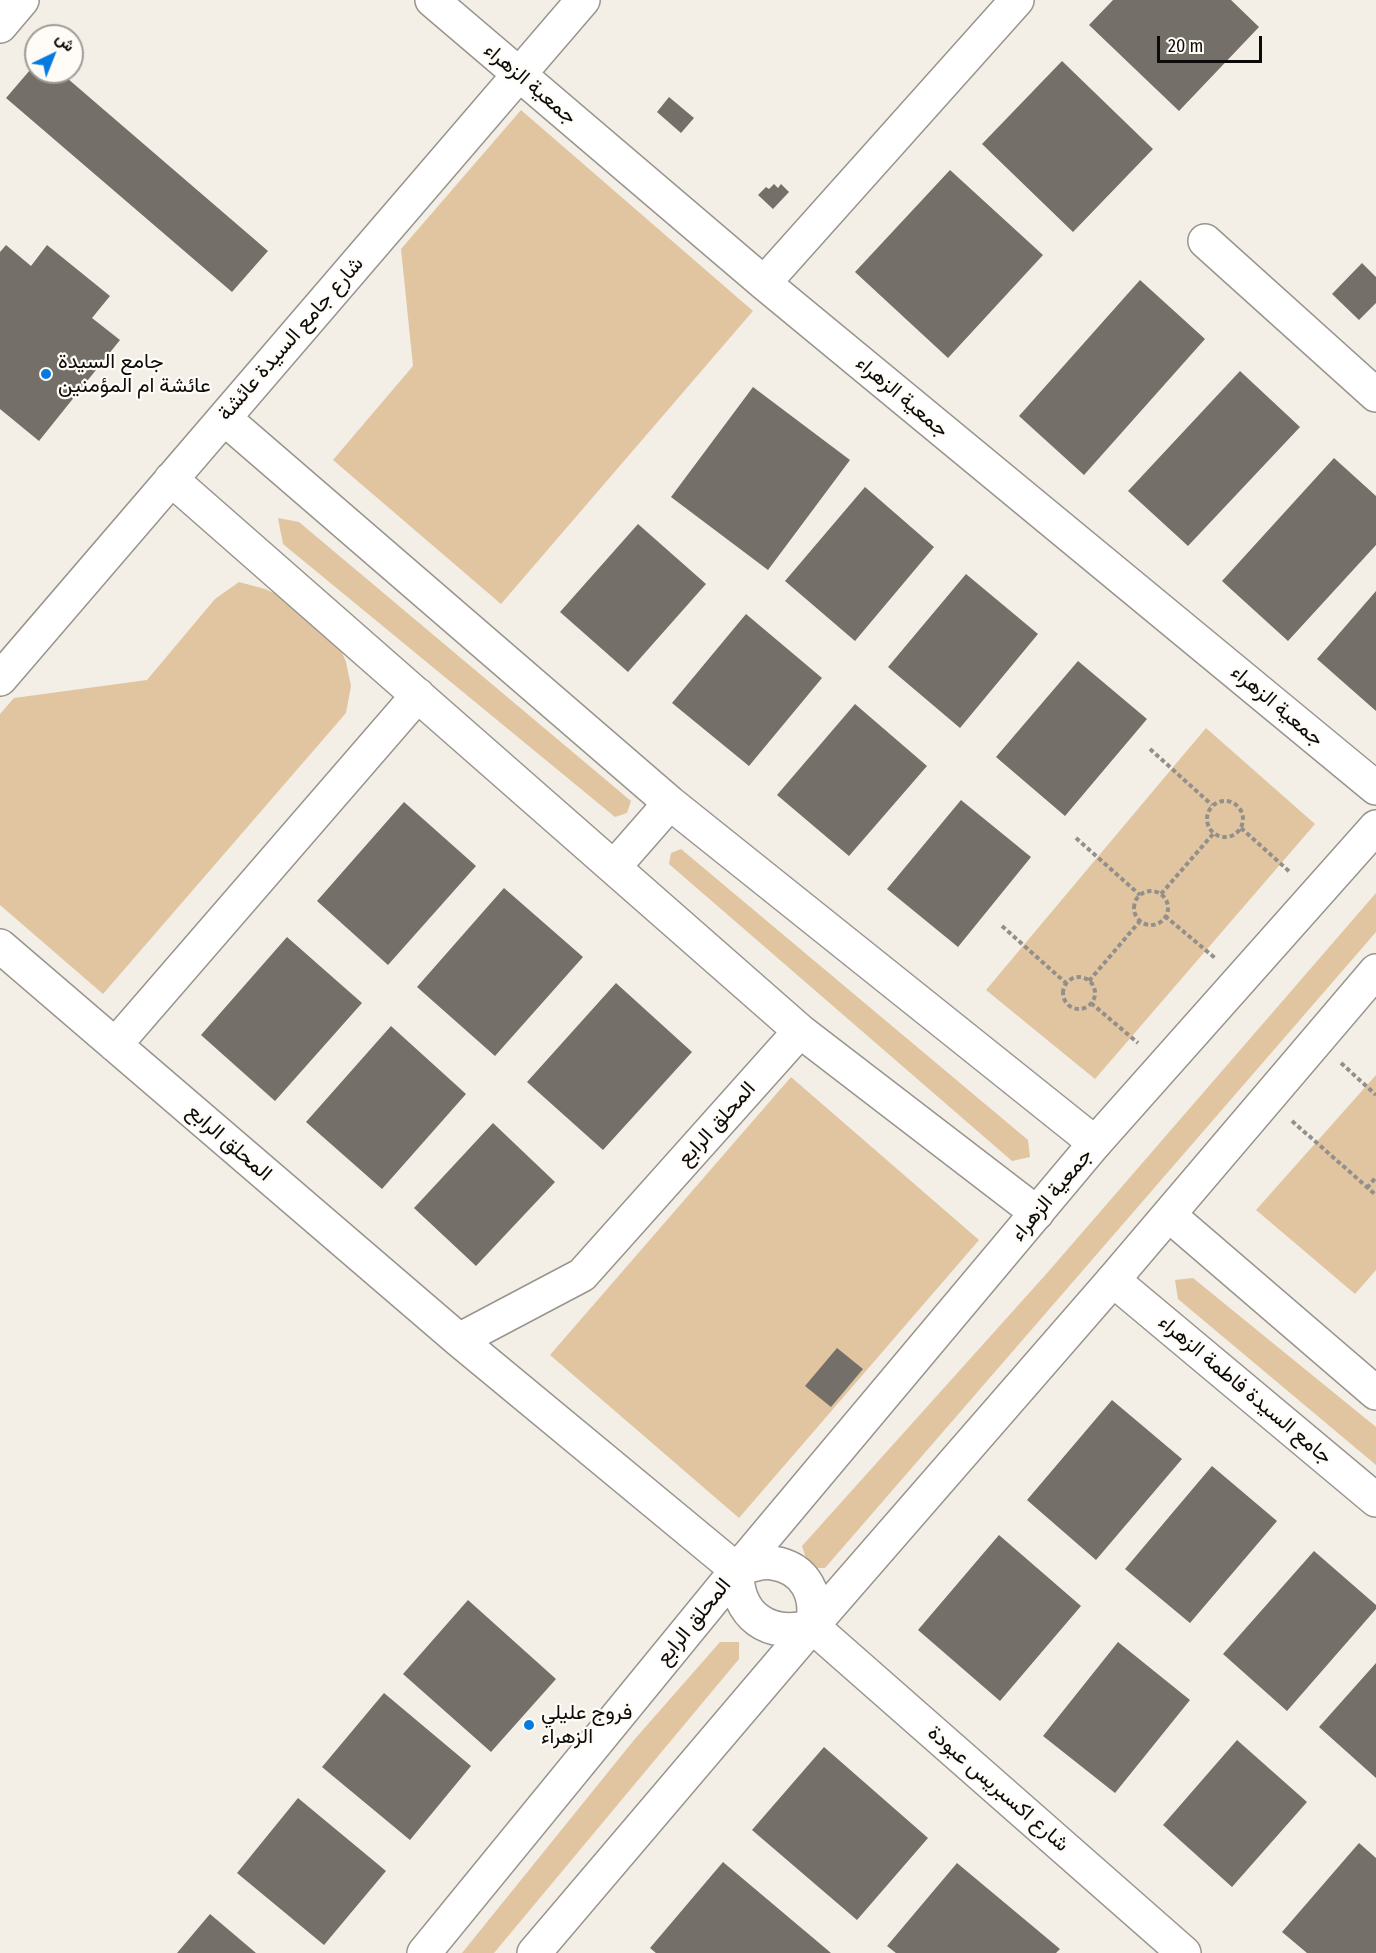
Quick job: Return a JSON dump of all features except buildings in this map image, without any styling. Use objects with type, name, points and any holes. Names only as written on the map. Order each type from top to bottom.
[{"type":"street","points":[[0,26],[22,0]]},
{"type":"street","name":"جمعية الزهراء","points":[[432,0],[764,283],[1376,788]]},
{"type":"street","name":"شارع جامع السيدة عائشة","points":[[0,679],[584,0]]},
{"type":"street","points":[[764,283],[1017,0]]},
{"type":"street","points":[[1205,242],[1376,395]]},
{"type":"street","points":[[224,418],[670,803],[1095,1143]]},
{"type":"street","points":[[171,479],[800,1031],[1037,1213]]},
{"type":"street","points":[[114,1044],[418,695]]},
{"type":"street","points":[[614,867],[670,803]]},
{"type":"street","name":"جمعية الزهراء","points":[[736,1570],[1095,1143],[1376,828]]},
{"type":"street","name":"المحلق الرابع","points":[[0,946],[459,1340],[736,1570],[424,1953]]},
{"type":"street","points":[[534,1953],[812,1626],[1169,1215],[1376,971]]},
{"type":"street","name":"المحلق الرابع","points":[[459,1340],[582,1275],[800,1031]]},
{"type":"street","points":[[1169,1215],[1376,1393]]},
{"type":"street","name":"جامع السيدة فاطمة الزهراء","points":[[1113,1280],[1376,1500]]},
{"type":"street","points":[[772,1563],[789,1568],[802,1578],[812,1593],[816,1610],[812,1626],[797,1630],[781,1630],[765,1625],[752,1615],[742,1602],[736,1587],[736,1570],[755,1564],[772,1563]]},
{"type":"street","name":"شارع اكسبريس عبودة","points":[[812,1626],[1170,1948]]},
{"type":"path","points":[[1150,749],[1212,805]]},
{"type":"path","points":[[1224,800],[1236,804],[1242,813],[1241,828],[1236,834],[1224,837],[1214,833],[1207,823],[1208,810],[1212,805],[1224,800]]},
{"type":"path","points":[[1241,828],[1316,895]]},
{"type":"path","points":[[1161,894],[1214,833]]},
{"type":"path","points":[[1076,838],[1140,895]]},
{"type":"path","points":[[1148,891],[1161,894],[1167,902],[1168,908],[1165,916],[1155,924],[1150,925],[1140,921],[1136,917],[1134,907],[1140,895],[1148,891]]},
{"type":"path","points":[[1165,916],[1240,980]]},
{"type":"path","points":[[1089,981],[1140,921]]},
{"type":"path","points":[[1002,926],[1066,984]]},
{"type":"path","points":[[1079,977],[1089,981],[1095,990],[1091,1003],[1081,1009],[1070,1006],[1064,999],[1066,984],[1079,977]]},
{"type":"path","points":[[1091,1003],[1164,1066]]},
{"type":"path","points":[[1316,1041],[1376,1095]]},
{"type":"path","points":[[1267,1099],[1376,1195]]},
{"type":"path","points":[[1367,1188],[1376,1178]]},
{"type":"shaded area","points":[[521,110],[753,311],[501,604],[333,460],[413,366],[401,249]]},
{"type":"shaded area","points":[[278,518],[299,522],[631,801],[627,813],[615,817],[283,544]]},
{"type":"shaded area","points":[[239,582],[265,589],[294,602],[335,636],[346,662],[351,686],[346,713],[103,994],[0,905],[0,714],[14,698],[147,680],[215,599]]},
{"type":"shaded area","points":[[1206,728],[1315,824],[1095,1079],[986,990]]},
{"type":"shaded area","points":[[681,849],[1028,1140],[1030,1157],[1012,1161],[669,864],[671,853]]},
{"type":"shaded area","points":[[1376,893],[1376,932],[825,1568],[809,1568],[802,1546],[1048,1272]]},
{"type":"shaded area","points":[[1376,1075],[1376,1270],[1355,1294],[1256,1210]]},
{"type":"shaded area","points":[[791,1077],[979,1240],[739,1518],[550,1355]]},
{"type":"shaded area","points":[[1193,1278],[1376,1427],[1376,1465],[1178,1299],[1175,1280]]},
{"type":"shaded area","points":[[720,1642],[739,1642],[739,1659],[494,1953],[462,1953],[634,1740]]},
{"type":"place","name":"جامع السيدة عائشة ام المؤمنين","points":[[46,374]]},
{"type":"place","name":"فروج عليلي الزهراء","points":[[529,1725]]}]
